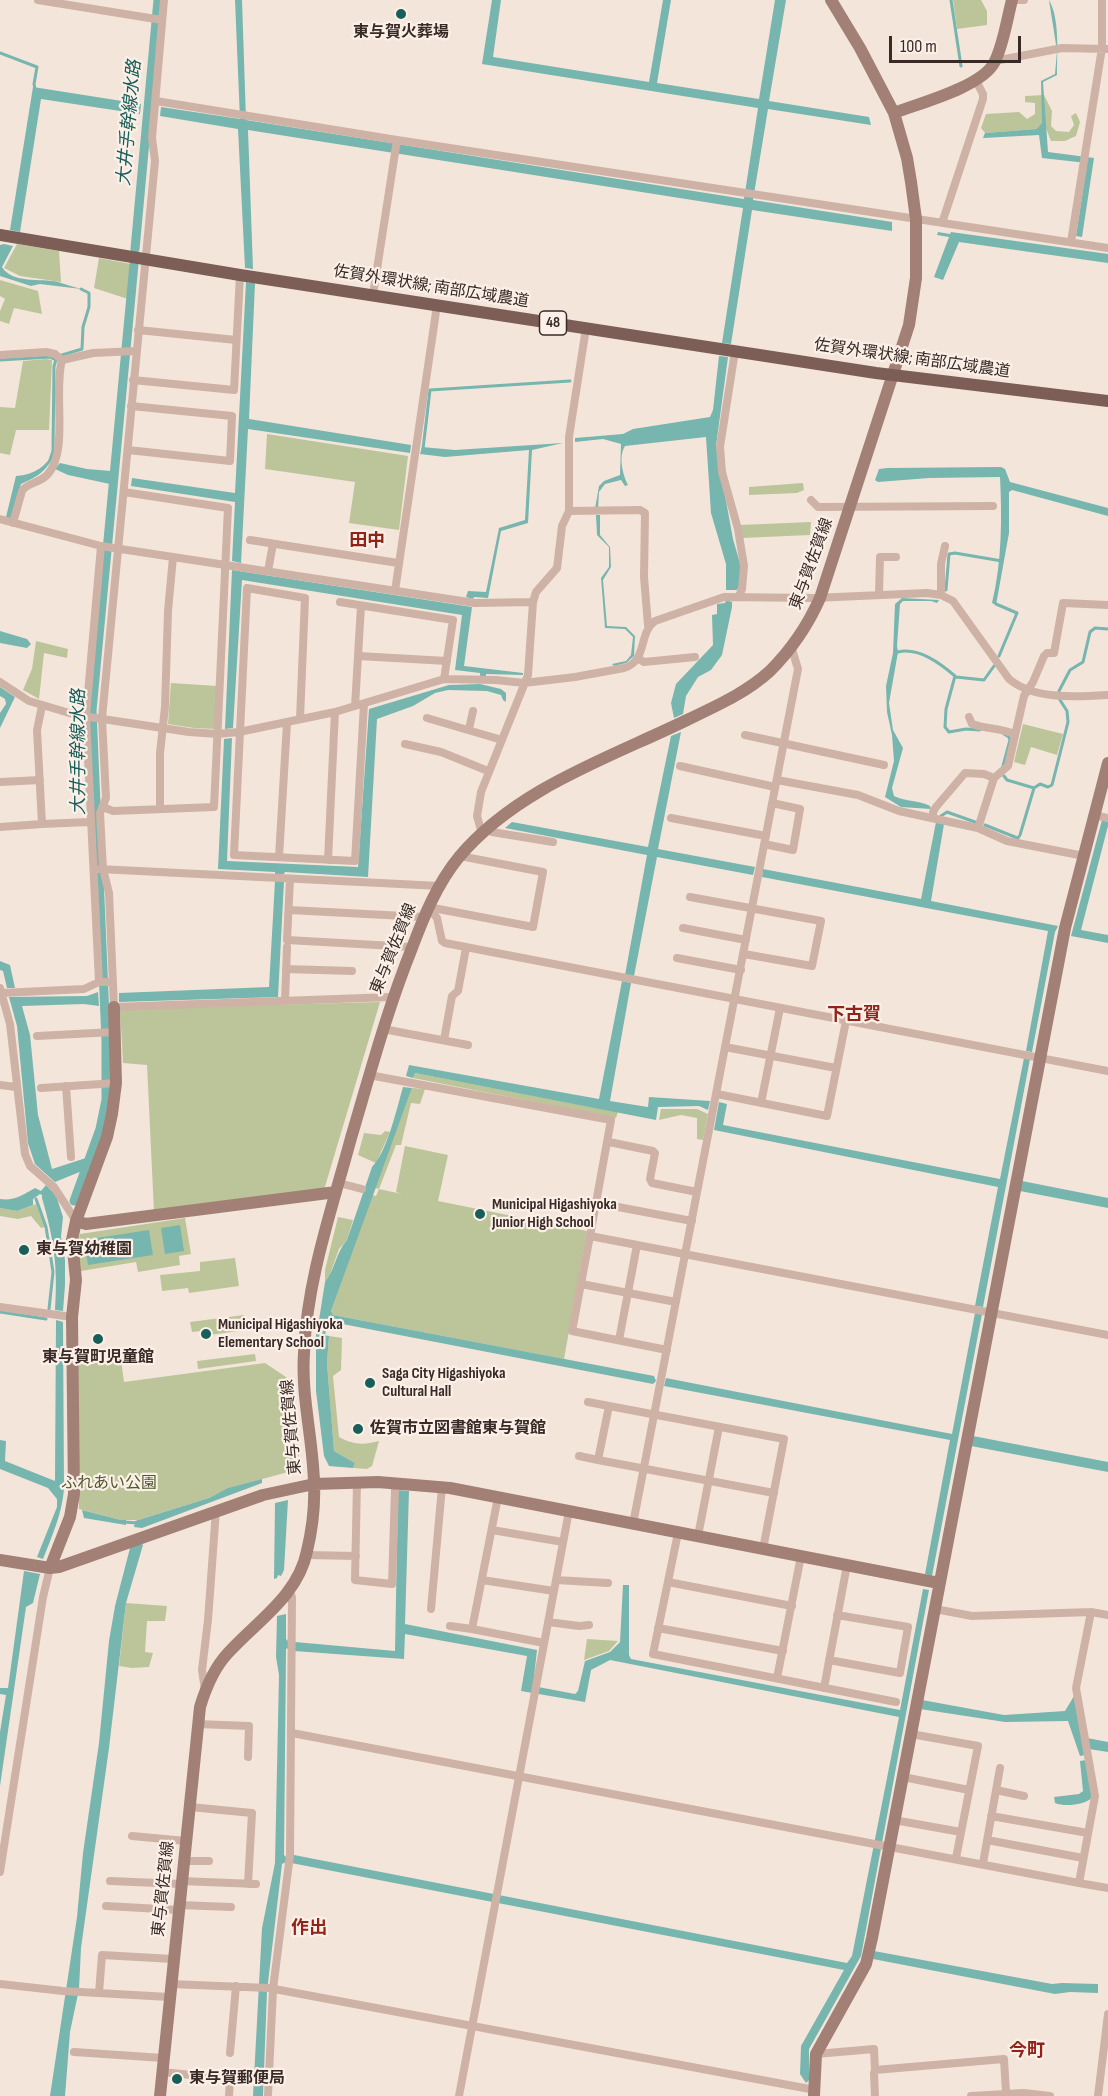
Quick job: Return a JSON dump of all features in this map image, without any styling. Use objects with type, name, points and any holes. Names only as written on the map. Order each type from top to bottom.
[{"type":"main road","name":"佐賀外環状線; 南部広域農道","points":[[0,235],[240,275],[893,376],[1108,401]]},
{"type":"street","points":[[38,0],[162,20]]},
{"type":"street","points":[[106,982],[109,893],[103,869],[100,813],[106,798],[99,718],[134,380],[128,351],[138,330],[155,161],[152,138],[164,0]]},
{"type":"street","name":"東与賀佐賀線","points":[[160,2096],[197,1724],[205,1690],[216,1670],[227,1654],[290,1592],[307,1555],[314,1484],[303,1390],[306,1324],[317,1261],[392,997],[426,912],[460,856],[506,812],[541,791],[739,694],[769,672],[810,621],[820,598],[893,376],[909,324],[916,278],[916,219],[907,158],[894,113],[860,48],[831,0]]},
{"type":"street","points":[[894,113],[976,81],[990,70],[995,61],[1012,0]]},
{"type":"street","points":[[1017,0],[1024,0]]},
{"type":"street","points":[[1071,242],[1105,48],[1102,0]]},
{"type":"street","points":[[995,61],[1058,48],[1105,48]]},
{"type":"street","points":[[942,223],[983,99],[981,87],[976,81]]},
{"type":"street","points":[[156,101],[397,141],[1108,248]]},
{"type":"street","points":[[373,295],[397,141]]},
{"type":"street","points":[[134,380],[234,390],[240,275]]},
{"type":"street","points":[[395,591],[437,305]]},
{"type":"street","points":[[553,842],[485,831],[477,816],[481,792],[488,771],[528,675],[533,602],[536,592],[557,568],[562,526],[569,512],[569,437],[586,328]]},
{"type":"street","points":[[138,330],[236,340]]},
{"type":"street","points":[[62,360],[93,353],[128,351]]},
{"type":"street","points":[[735,351],[720,447],[722,472],[738,529],[744,566],[742,589],[739,596]]},
{"type":"street","points":[[0,355],[46,352],[55,354],[62,360]]},
{"type":"street","points":[[13,523],[21,491],[42,479],[52,469],[57,459],[58,402],[62,360]]},
{"type":"street","points":[[128,450],[230,461],[232,416],[131,406]]},
{"type":"street","points":[[103,807],[113,811],[214,807],[228,508],[124,492]]},
{"type":"street","points":[[812,500],[818,507],[993,506]]},
{"type":"street","points":[[0,682],[29,701],[42,706],[86,716],[217,734],[239,732],[335,712],[444,679],[524,683],[575,677],[631,666],[639,659],[648,625],[644,577],[645,513],[640,510],[569,512]]},
{"type":"street","points":[[1,519],[101,546],[475,603],[533,602]]},
{"type":"street","points":[[250,540],[398,563]]},
{"type":"street","points":[[268,571],[273,544]]},
{"type":"street","points":[[0,1872],[43,1597],[50,1568],[70,1517],[74,1494],[72,1317],[76,1280],[72,1240],[76,1221],[107,1137],[110,1083],[108,1033],[114,1007],[106,982],[93,868],[86,716],[101,546]]},
{"type":"street","points":[[941,595],[940,564],[945,546]]},
{"type":"street","points":[[879,596],[880,557],[896,556]]},
{"type":"street","points":[[160,809],[160,753],[168,666],[168,611],[173,557]]},
{"type":"street","points":[[300,719],[305,598],[247,588],[234,855],[355,861],[364,704]]},
{"type":"street","points":[[648,625],[724,597],[820,598],[927,593],[941,595],[953,602],[1009,679],[1017,686],[1060,695],[1108,695]]},
{"type":"street","points":[[340,602],[453,620],[444,679]]},
{"type":"street","points":[[978,828],[994,778],[1008,766],[1024,696],[1044,656],[1054,652],[1063,603],[1108,605]]},
{"type":"street","points":[[355,706],[361,606]]},
{"type":"street","points":[[633,1524],[798,669],[791,646]]},
{"type":"street","points":[[358,656],[447,661]]},
{"type":"street","points":[[639,659],[644,662],[695,657]]},
{"type":"street","points":[[42,706],[38,730],[42,824]]},
{"type":"street","points":[[469,729],[473,711]]},
{"type":"street","points":[[328,860],[335,712]]},
{"type":"street","points":[[969,717],[972,724],[1002,729],[1015,735]]},
{"type":"street","points":[[427,718],[502,740]]},
{"type":"street","points":[[279,857],[287,723]]},
{"type":"street","points":[[745,735],[884,765]]},
{"type":"street","points":[[405,744],[441,752],[488,771]]},
{"type":"street","points":[[0,1984],[99,1993],[236,1986],[259,1987],[814,2093],[816,2054],[866,1964],[881,1845],[894,1820],[903,1777],[1065,928],[1108,764]]},
{"type":"street","points":[[680,766],[858,795],[880,805],[978,828],[1007,841],[1084,856]]},
{"type":"street","points":[[933,818],[936,807],[965,773],[984,774],[994,778]]},
{"type":"street","points":[[0,782],[40,780]]},
{"type":"street","points":[[671,818],[765,840],[793,850],[800,809],[772,803]]},
{"type":"street","points":[[1094,815],[1108,818]]},
{"type":"street","points":[[0,826],[90,822]]},
{"type":"street","points":[[289,910],[426,912],[533,927],[543,872],[460,856]]},
{"type":"street","points":[[93,868],[440,886]]},
{"type":"street","points":[[290,879],[287,940],[412,947]]},
{"type":"street","points":[[690,897],[821,921],[812,966],[744,954]]},
{"type":"street","points":[[426,912],[437,918],[445,943],[466,948],[1108,1071]]},
{"type":"street","points":[[683,928],[746,940]]},
{"type":"street","points":[[285,1001],[287,947]]},
{"type":"street","points":[[444,1040],[452,996],[458,992],[466,948]]},
{"type":"street","points":[[677,958],[741,970]]},
{"type":"street","points":[[286,969],[352,971]]},
{"type":"street","points":[[106,982],[84,989],[1,991],[10,1024],[25,1154],[30,1166],[54,1187],[76,1221],[86,1224],[338,1187],[362,1189]]},
{"type":"street","points":[[114,1007],[392,997]]},
{"type":"street","points":[[761,1103],[780,1008]]},
{"type":"street","points":[[717,1094],[827,1116],[846,1021]]},
{"type":"street","points":[[383,1029],[468,1045]]},
{"type":"street","points":[[37,1036],[108,1033]]},
{"type":"street","points":[[726,1047],[836,1068]]},
{"type":"street","points":[[369,1075],[611,1120],[609,1142],[572,1331],[667,1350]]},
{"type":"street","points":[[41,1088],[110,1083]]},
{"type":"street","points":[[0,1085],[16,1087]]},
{"type":"street","points":[[66,1086],[71,1157]]},
{"type":"street","points":[[609,1142],[653,1151],[655,1153],[650,1179],[652,1182],[697,1192]]},
{"type":"street","points":[[597,1203],[692,1221]]},
{"type":"street","points":[[590,1236],[1108,1335]]},
{"type":"street","points":[[619,1340],[637,1245]]},
{"type":"street","points":[[581,1284],[676,1302]]},
{"type":"street","points":[[0,1307],[72,1317]]},
{"type":"street","points":[[588,1402],[784,1439],[763,1549]]},
{"type":"street","points":[[598,1460],[609,1406]]},
{"type":"street","points":[[698,1536],[719,1427]]},
{"type":"street","points":[[579,1456],[774,1493]]},
{"type":"street","points":[[357,1482],[355,1580],[392,1584],[395,1490]]},
{"type":"street","points":[[0,1560],[50,1568],[59,1567],[263,1495],[314,1484],[410,1483],[498,1497],[939,1583]]},
{"type":"street","points":[[431,1609],[442,1487]]},
{"type":"street","points":[[472,1629],[498,1497]]},
{"type":"street","points":[[205,1690],[202,1670],[216,1510]]},
{"type":"street","points":[[459,2096],[569,1511]]},
{"type":"street","points":[[492,1530],[563,1542]]},
{"type":"street","points":[[678,1533],[653,1654],[896,1702]]},
{"type":"street","points":[[307,1555],[356,1556]]},
{"type":"street","points":[[777,1678],[801,1556]]},
{"type":"street","points":[[824,1688],[847,1565]]},
{"type":"street","points":[[482,1580],[554,1591]]},
{"type":"street","points":[[556,1580],[608,1583]]},
{"type":"street","points":[[668,1582],[792,1606]]},
{"type":"street","points":[[268,2096],[271,1989],[289,1859],[292,1733],[292,1597],[290,1592]]},
{"type":"street","points":[[934,1609],[972,1616],[1091,1612],[1108,1615]]},
{"type":"street","points":[[1079,1883],[1095,1796],[1076,1688],[1091,1612]]},
{"type":"street","points":[[829,1660],[900,1673],[908,1628],[837,1615]]},
{"type":"street","points":[[548,1622],[589,1625]]},
{"type":"street","points":[[450,1626],[544,1643]]},
{"type":"street","points":[[658,1628],[783,1651]]},
{"type":"street","points":[[197,1724],[249,1725],[248,1757]]},
{"type":"street","points":[[292,1733],[1108,1888]]},
{"type":"street","points":[[911,1734],[978,1746],[956,1858]]},
{"type":"street","points":[[983,1863],[1000,1768]]},
{"type":"street","points":[[903,1777],[969,1790]]},
{"type":"street","points":[[996,1790],[1024,1796]]},
{"type":"street","points":[[110,1881],[252,1884],[252,1813],[190,1808]]},
{"type":"street","points":[[991,1816],[1088,1833]]},
{"type":"street","points":[[894,1820],[961,1832]]},
{"type":"street","points":[[132,1836],[186,1841]]},
{"type":"street","points":[[987,1840],[1083,1858]]},
{"type":"street","points":[[183,1861],[209,1861]]},
{"type":"street","points":[[106,1906],[231,1906]]},
{"type":"street","points":[[99,1993],[102,1955],[173,1959]]},
{"type":"street","points":[[230,2053],[236,1986]]},
{"type":"street","points":[[1098,2096],[1108,2014]]},
{"type":"street","points":[[816,2054],[874,2049],[875,2096]]},
{"type":"street","points":[[74,2052],[163,2058]]},
{"type":"street","points":[[875,2070],[1004,2059],[1006,2094]]},
{"type":"street","points":[[162,2072],[230,2079],[229,2096]]},
{"type":"street","points":[[971,2096],[1006,2094],[1050,2096]]},
{"type":"green space","points":[[953,0],[981,0],[987,11],[987,25],[957,29]]},
{"type":"green space","points":[[1044,95],[1052,111],[1051,126],[1056,131],[1069,132],[1074,125],[1071,116],[1076,113],[1080,122],[1076,136],[1065,141],[1051,141],[1045,126],[1038,129],[985,133],[981,128],[986,114],[1019,112],[1027,119],[1035,114],[1035,103],[1025,102],[1025,96]]},
{"type":"green space","points":[[17,244],[59,251],[61,282],[20,276],[4,268]]},
{"type":"green space","points":[[99,258],[131,264],[128,299],[94,288]]},
{"type":"green space","points":[[0,280],[38,291],[42,314],[14,308],[9,324],[0,321],[0,311],[5,299],[0,296]]},
{"type":"green space","points":[[52,360],[49,430],[16,430],[10,455],[0,453],[0,407],[15,408],[23,361]]},
{"type":"green space","points":[[267,434],[408,456],[399,530],[349,523],[355,482],[265,469]]},
{"type":"green space","points":[[803,483],[804,490],[797,493],[749,495],[749,487]]},
{"type":"green space","points":[[811,522],[810,535],[742,538],[739,525]]},
{"type":"green space","points":[[36,641],[68,649],[67,658],[44,653],[39,699],[23,690],[32,669]]},
{"type":"green space","points":[[171,683],[217,686],[215,729],[168,724]]},
{"type":"green space","points":[[1023,724],[1063,734],[1057,755],[1031,747],[1025,765],[1014,762]]},
{"type":"green space","points":[[380,1002],[324,1190],[154,1212],[147,1065],[123,1063],[120,1009]]},
{"type":"green space","points":[[415,1073],[618,1112],[616,1118],[413,1078]]},
{"type":"green space","points":[[412,1088],[425,1089],[420,1104],[411,1103],[401,1145],[396,1145],[379,1189],[375,1188]]},
{"type":"green space","points":[[661,1109],[697,1109],[708,1114],[703,1140],[697,1139],[697,1118],[681,1115],[659,1120]]},
{"type":"green space","points":[[385,1131],[390,1132],[376,1163],[358,1155],[364,1133],[381,1135]]},
{"type":"green space","name":"Municipal Higashiyoka Junior High School","points":[[405,1146],[448,1155],[438,1201],[587,1231],[564,1359],[333,1315],[331,1311],[372,1195],[376,1196],[379,1189],[402,1194],[396,1192]]},
{"type":"green space","points":[[36,1204],[45,1227],[41,1228],[31,1216],[18,1219],[0,1216],[0,1208],[17,1211]]},
{"type":"green space","points":[[338,1217],[353,1220],[347,1240],[339,1249],[325,1282],[325,1270]]},
{"type":"green space","points":[[185,1218],[191,1254],[179,1256],[180,1265],[138,1272],[136,1262],[81,1271],[78,1242],[80,1234]]},
{"type":"green space","points":[[235,1258],[239,1286],[189,1293],[188,1288],[162,1291],[160,1275],[200,1271],[200,1262]]},
{"type":"green space","points":[[244,1315],[246,1330],[202,1336],[201,1331],[192,1332],[190,1322]]},
{"type":"green space","points":[[329,1336],[342,1338],[341,1370],[333,1376],[339,1437],[359,1444],[379,1441],[372,1466],[367,1469],[353,1468],[355,1463],[334,1451],[327,1363]]},
{"type":"green space","points":[[255,1354],[256,1361],[198,1369],[197,1361]]},
{"type":"green space","name":"ふれあい公園","points":[[121,1360],[124,1382],[265,1363],[292,1381],[292,1401],[299,1455],[291,1468],[292,1471],[229,1488],[209,1498],[138,1520],[121,1520],[79,1509],[77,1363]]},
{"type":"green space","points":[[126,1603],[167,1606],[165,1621],[147,1621],[145,1652],[153,1653],[149,1667],[119,1666]]},
{"type":"green space","points":[[587,1639],[618,1641],[609,1651],[584,1660]]},
{"type":"water","points":[[235,0],[242,0],[246,120],[744,199],[758,108],[482,64],[492,0],[501,0],[493,57],[649,82],[663,0],[671,0],[657,83],[759,99],[775,0],[786,0],[769,101],[869,117],[871,125],[768,109],[753,200],[892,222],[892,231],[752,210],[731,344],[722,343],[743,208],[248,130],[253,269],[245,268],[238,129],[160,116],[161,107],[240,119]]},
{"type":"water","points":[[1049,0],[1055,17],[1057,51]]},
{"type":"water","points":[[1057,51],[1057,75],[1043,82],[1048,152],[1094,158],[1082,237],[1076,236],[1087,163],[1042,158],[1039,135],[983,138],[985,133],[1037,129],[1042,123],[1041,81],[1055,74]]},
{"type":"water","points":[[33,87],[141,104],[140,114],[41,99],[20,232],[10,230]]},
{"type":"water","points":[[938,232],[1108,254],[1108,263],[959,242],[943,280],[934,277],[949,237],[937,235]]},
{"type":"water","points":[[0,245],[13,246],[2,267],[13,276],[58,282],[81,289],[40,284],[31,286],[0,276]]},
{"type":"water","points":[[246,282],[255,283],[249,419],[411,445],[410,453],[248,429],[241,563],[232,561],[235,502],[131,486],[132,478],[235,493]]},
{"type":"water","points":[[719,356],[728,357],[716,446],[733,539],[741,567],[737,590],[726,590],[726,564],[711,513],[706,437],[625,446],[622,461],[628,485],[625,486],[621,480],[605,484],[599,492],[598,509],[595,509],[599,486],[604,481],[620,475],[621,444],[603,439],[575,442],[575,438],[623,434],[633,429],[710,417],[713,410]]},
{"type":"water","points":[[563,443],[532,450],[528,523],[501,531],[488,598],[466,597],[468,591],[486,592],[499,528],[525,520],[529,450],[445,457],[420,454],[422,447],[455,450]]},
{"type":"water","points":[[55,451],[45,469],[21,484],[11,519],[6,517],[16,476],[29,474],[39,469]]},
{"type":"water","points":[[60,463],[111,471],[110,484],[68,475],[55,469]]},
{"type":"water","points":[[1001,467],[1005,469],[1010,482],[1108,508],[1108,516],[1012,490],[1009,492],[1009,533],[996,605],[992,603],[1001,540],[1000,477],[929,478],[878,482],[875,480],[879,469],[887,468]]},
{"type":"water","points":[[596,515],[600,515],[600,535],[610,547],[611,567],[603,580],[607,626],[626,627],[635,636],[634,656],[626,663],[614,666],[612,664],[626,661],[631,655],[633,637],[625,629],[605,628],[601,578],[609,567],[609,547],[597,535]]},
{"type":"water","points":[[232,570],[472,607],[464,666],[523,673],[523,675],[486,674],[486,676],[480,676],[480,673],[455,670],[462,615],[242,580],[233,728],[225,729]]},
{"type":"water","points":[[902,598],[939,600],[937,603],[903,601],[900,604],[898,652],[889,703],[893,730],[903,748],[892,788],[894,796],[926,804],[931,809],[901,807],[885,797],[894,761],[886,686],[893,653],[895,604]]},
{"type":"water","points":[[726,600],[732,602],[732,607],[722,655],[711,670],[698,677],[686,696],[683,714],[674,718],[671,703],[676,684],[713,645],[712,615],[717,614],[717,604],[725,603]]},
{"type":"water","points":[[0,631],[27,639],[31,644],[27,648],[0,643]]},
{"type":"water","points":[[480,684],[501,689],[506,693],[506,702],[501,695],[487,691],[448,690],[435,693],[413,706],[377,719],[368,877],[285,872],[275,874],[275,872],[218,869],[224,739],[232,738],[227,861],[358,867],[369,709],[449,685]]},
{"type":"water","points":[[0,687],[15,697],[0,728],[0,713],[6,704],[5,699],[0,696]]},
{"type":"water","points":[[681,732],[658,849],[755,867],[753,875],[657,857],[634,976],[625,975],[647,855],[505,828],[512,822],[648,847],[671,736]]},
{"type":"water","points":[[1102,820],[1108,822],[1108,826],[1081,930],[1108,935],[1108,943],[1071,936]]},
{"type":"water","points":[[936,822],[944,824],[931,901],[1058,926],[1032,1052],[1026,1051],[1048,931],[762,877],[763,869],[921,899]]},
{"type":"water","points":[[275,881],[284,881],[278,997],[119,1002],[119,993],[269,987]]},
{"type":"water","points":[[0,961],[10,965],[15,988],[7,988],[3,971],[0,970]]},
{"type":"water","points":[[622,981],[631,983],[610,1101],[648,1107],[649,1097],[710,1101],[708,1110],[699,1106],[658,1107],[656,1120],[415,1073],[413,1078],[406,1076],[409,1065],[599,1099]]},
{"type":"water","points":[[98,992],[99,1006],[84,1004],[22,1006],[30,1035],[38,1115],[52,1169],[86,1158],[82,1171],[55,1182],[35,1164],[28,1143],[17,1026],[9,997],[87,996]]},
{"type":"water","points":[[1024,1058],[1030,1059],[983,1307],[975,1306],[998,1187],[714,1130],[719,1102],[727,1104],[723,1125],[1000,1179]]},
{"type":"water","points":[[403,1087],[412,1088],[331,1311],[333,1315],[654,1376],[656,1381],[653,1384],[332,1322],[330,1325],[320,1323],[325,1282],[347,1240],[372,1167],[387,1141]]},
{"type":"water","points":[[1022,1181],[1108,1198],[1108,1208],[1020,1191]]},
{"type":"water","points":[[46,1185],[56,1195],[63,1217],[61,1237],[65,1260],[65,1285],[63,1311],[55,1310],[54,1253],[42,1195],[33,1199],[33,1205],[17,1211],[0,1208],[0,1199],[14,1198],[35,1188],[41,1191]]},
{"type":"water","points":[[180,1225],[184,1251],[165,1254],[161,1228]]},
{"type":"water","points":[[149,1230],[153,1255],[88,1265],[84,1240]]},
{"type":"water","points":[[975,1313],[982,1314],[932,1576],[925,1574],[950,1440],[664,1386],[666,1378],[952,1434]]},
{"type":"water","points":[[56,1320],[63,1322],[64,1489],[59,1516],[43,1559],[37,1557],[57,1507],[57,1499],[48,1488],[0,1469],[0,1440],[6,1441],[5,1461],[55,1481]]},
{"type":"water","points":[[316,1334],[329,1336],[327,1363],[334,1451],[355,1463],[353,1468],[329,1466],[324,1456],[316,1391]]},
{"type":"water","points":[[973,1436],[1108,1462],[1108,1472],[971,1446]]},
{"type":"water","points":[[262,1479],[262,1483],[142,1528],[134,1527],[135,1521],[209,1498],[228,1488]]},
{"type":"water","points":[[398,1490],[409,1491],[405,1624],[537,1650],[533,1686],[575,1694],[578,1691],[585,1661],[610,1652],[620,1642],[623,1585],[629,1585],[629,1655],[631,1659],[900,1710],[923,1589],[929,1590],[861,1956],[809,2049],[809,2080],[806,2083],[800,2074],[801,2046],[844,1970],[286,1862],[282,1864],[267,1991],[263,2096],[253,2096],[262,1928],[275,1863],[279,1675],[276,1657],[277,1616],[286,1614],[286,1639],[290,1643],[290,1647],[286,1649],[284,1855],[286,1857],[294,1855],[847,1963],[852,1956],[899,1717],[610,1660],[591,1670],[585,1702],[521,1691],[527,1656],[405,1634],[404,1659],[294,1651],[295,1642],[395,1651]]},
{"type":"water","points":[[288,1500],[284,1570],[281,1576],[278,1575],[274,1579],[275,1503]]},
{"type":"water","points":[[82,1510],[126,1520],[126,1525],[84,1518]]},
{"type":"water","points":[[141,1543],[143,1545],[126,1603],[109,1748],[81,1948],[79,1989],[70,2032],[65,2096],[50,2096],[77,1917],[83,1853],[99,1743],[109,1641],[115,1606],[130,1548]]},
{"type":"water","points":[[24,1571],[40,1574],[33,1603],[26,1607],[0,1786],[0,1732],[6,1695],[0,1694],[0,1688],[8,1688]]},
{"type":"water","points":[[1074,1696],[1087,1738],[1108,1742],[1108,1752],[1089,1749],[1085,1755],[1080,1756],[1068,1721],[1005,1722],[920,1709],[922,1700],[1004,1715],[1065,1711]]},
{"type":"water","points":[[1086,1760],[1092,1798],[1074,1805],[1055,1803],[1054,1797],[1079,1794],[1083,1791],[1080,1761]]},
{"type":"water","points":[[874,1951],[1052,1984],[1098,1984],[1098,1993],[1055,1994],[873,1959]]},
{"type":"waterway","name":"大井手幹線水路","points":[[135,249],[158,0]]},
{"type":"waterway","points":[[951,0],[961,66]]},
{"type":"waterway","points":[[0,53],[37,67],[35,89]]},
{"type":"waterway","name":"大井手幹線水路","points":[[74,1201],[100,1129],[106,1100],[106,1041],[92,710],[134,264]]},
{"type":"waterway","points":[[62,355],[82,349],[89,293],[81,289]]},
{"type":"waterway","points":[[0,360],[50,357],[56,360],[54,366],[53,451],[50,460]]},
{"type":"waterway","points":[[423,449],[430,390],[570,381]]},
{"type":"waterway","points":[[946,590],[949,554],[1002,561]]},
{"type":"waterway","points":[[996,604],[1017,613],[999,656]]},
{"type":"waterway","points":[[1059,691],[1070,670],[1083,662],[1090,632],[1095,628],[1108,629]]},
{"type":"waterway","points":[[898,652],[922,654],[955,676],[946,709],[945,727],[949,732],[966,729],[980,730]]},
{"type":"waterway","points":[[956,677],[984,680],[994,666]]},
{"type":"waterway","points":[[1034,788],[1040,784],[1048,787],[1052,785],[1068,722],[1067,711],[1060,700]]},
{"type":"waterway","points":[[1003,766],[1010,740],[1004,734]]},
{"type":"waterway","points":[[985,825],[1018,838],[1020,835],[1034,788],[1007,780],[1004,776]]},
{"type":"waterway","points":[[941,816],[947,812],[975,822]]},
{"type":"waterway","points":[[36,1199],[46,1227],[53,1272],[49,1309]]},
{"type":"waterway","points":[[0,1312],[46,1319]]},
{"type":"waterway","points":[[323,1338],[326,1321]]},
{"type":"waterway","points":[[124,1522],[138,1523]]},
{"type":"place","name":"東与賀火葬場","points":[[401,14]]},
{"type":"place","name":"Municipal Higashiyoka Junior High School","points":[[480,1214]]},
{"type":"place","name":"東与賀幼稚園","points":[[24,1250]]},
{"type":"place","name":"Municipal Higashiyoka Elementary School","points":[[206,1334]]},
{"type":"place","name":"東与賀町児童館","points":[[98,1339]]},
{"type":"place","name":"Saga City Higashiyoka Cultural Hall","points":[[370,1383]]},
{"type":"place","name":"佐賀市立図書館東与賀館","points":[[358,1429]]},
{"type":"place","name":"東与賀郵便局","points":[[177,2079]]},
{"type":"district","name":"田中","points":[[367,541]]},
{"type":"district","name":"下古賀","points":[[854,1015]]},
{"type":"district","name":"作出","points":[[309,1928]]},
{"type":"district","name":"今町","points":[[1027,2051]]}]
